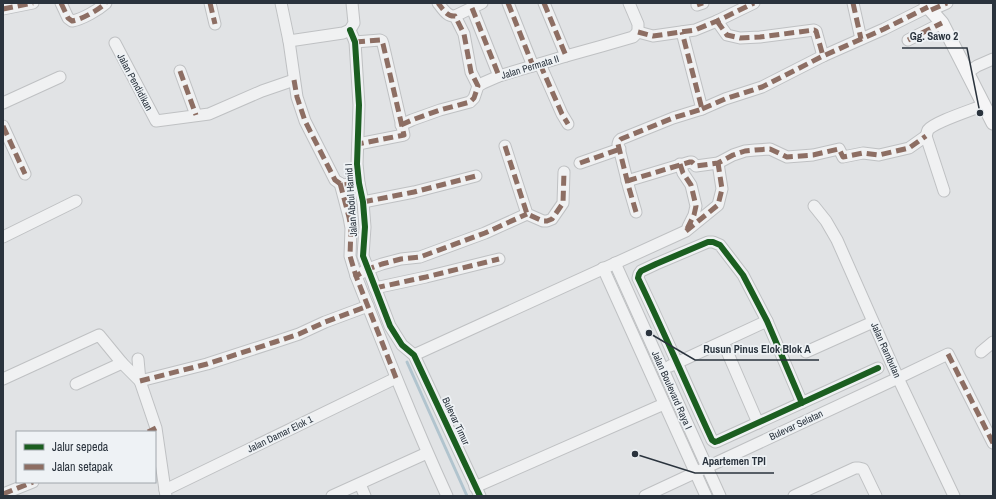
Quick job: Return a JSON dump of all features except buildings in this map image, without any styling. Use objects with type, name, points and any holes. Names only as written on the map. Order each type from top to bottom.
[{"type":"main road","points":[[928,7],[942,23],[993,123]]},
{"type":"street","points":[[3,10],[33,3]]},
{"type":"street","points":[[61,3],[68,18],[72,21],[78,20],[106,3]]},
{"type":"street","points":[[210,3],[215,24]]},
{"type":"street","points":[[282,3],[294,80],[305,122],[336,181],[341,184],[358,183]]},
{"type":"street","points":[[289,42],[344,33],[350,30],[354,23],[352,3]]},
{"type":"street","points":[[438,3],[447,14],[452,16],[455,16],[477,5],[499,76]]},
{"type":"street","points":[[508,3],[537,65],[568,124]]},
{"type":"street","points":[[544,3],[566,56]]},
{"type":"street","points":[[629,3],[638,24],[638,32],[652,36],[694,30],[717,22],[754,3]]},
{"type":"street","points":[[852,3],[861,39]]},
{"type":"street","points":[[636,212],[618,144],[621,139],[673,118],[762,87],[823,56],[928,7],[947,3]]},
{"type":"street","points":[[402,125],[432,113],[470,102],[474,98],[478,86],[472,72],[464,34],[455,16]]},
{"type":"street","points":[[717,22],[727,35],[740,38],[814,30],[816,31],[823,56]]},
{"type":"street","points":[[908,40],[942,23]]},
{"type":"street","name":"Jalan Abdul Hamid I","points":[[350,30],[355,42],[358,105],[358,183],[363,202],[365,227],[363,256],[390,326],[402,345],[414,355]]},
{"type":"street","name":"Jalan Permata II","points":[[478,86],[499,76],[602,46],[633,36],[638,32]]},
{"type":"street","points":[[682,32],[702,109]]},
{"type":"street","points":[[355,42],[382,41],[404,135],[358,144]]},
{"type":"street","name":"Jalan Pendidikan","points":[[115,43],[156,121],[196,115]]},
{"type":"street","points":[[967,73],[977,66],[993,59]]},
{"type":"street","points":[[180,71],[196,115],[209,114],[294,80]]},
{"type":"street","points":[[3,103],[60,77]]},
{"type":"street","points":[[944,191],[926,136],[927,131],[932,126],[984,105]]},
{"type":"street","points":[[3,126],[25,174]]},
{"type":"street","points":[[627,181],[680,164],[691,162],[696,166],[718,162],[745,151],[770,149],[787,157],[813,155],[839,149],[842,157],[863,153],[879,156],[909,148],[926,136]]},
{"type":"street","points":[[505,146],[527,214],[543,221],[552,219],[564,203],[564,172]]},
{"type":"street","points":[[580,162],[620,149]]},
{"type":"street","points":[[414,355],[686,231],[718,205],[722,190],[718,162]]},
{"type":"street","points":[[680,164],[690,185],[696,206],[694,215],[686,231]]},
{"type":"street","points":[[363,202],[414,192],[476,176]]},
{"type":"street","points":[[341,184],[351,228],[350,256],[356,276],[396,378],[446,496]]},
{"type":"street","points":[[3,228],[64,200]]},
{"type":"street","points":[[3,237],[76,201]]},
{"type":"street","name":"Jalan Rambutan","points":[[814,206],[826,221],[837,240],[898,378],[954,496]]},
{"type":"street","points":[[356,276],[368,269],[382,264],[401,259],[420,257],[486,233],[527,214]]},
{"type":"street","points":[[802,403],[767,321],[743,275],[720,245],[713,242],[708,242],[641,271],[638,278],[712,440],[715,442],[718,442],[878,368]]},
{"type":"street","points":[[375,288],[499,259]]},
{"type":"street","name":"Jalan Boulevard Raya I","points":[[615,263],[720,496]]},
{"type":"street","name":"Jalan Boulevard Raya I","points":[[603,268],[706,496]]},
{"type":"street","points":[[3,379],[99,335],[122,363],[140,381],[207,364],[255,349],[299,334],[325,322],[368,306]]},
{"type":"street","points":[[651,375],[767,321]]},
{"type":"street","points":[[806,352],[873,322]]},
{"type":"street","points":[[723,342],[758,423]]},
{"type":"street","points":[[980,352],[993,342]]},
{"type":"street","name":"Bulevar Selatan","points":[[644,496],[948,354],[991,437]]},
{"type":"street","name":"Bulevar Timur","points":[[414,355],[478,492]]},
{"type":"street","name":"Jalan Damar Elok 1","points":[[138,358],[140,381],[152,430]]},
{"type":"street","points":[[76,384],[122,363]]},
{"type":"street","name":"Jalan Damar Elok 1","points":[[156,448],[166,493],[396,378]]},
{"type":"street","points":[[478,492],[664,404]]},
{"type":"street","points":[[332,496],[427,453]]},
{"type":"street","points":[[794,496],[854,468],[859,468],[863,469],[876,496]]},
{"type":"street","points":[[3,494],[30,483]]},
{"type":"street","points":[[360,484],[365,496]]},
{"type":"waterway","points":[[407,362],[467,496]]},
{"type":"marked path","points":[[3,9],[33,3]]},
{"type":"marked path","points":[[61,3],[68,18],[72,21],[90,14],[106,3]]},
{"type":"marked path","points":[[210,3],[215,24]]},
{"type":"marked path","points":[[401,125],[440,110],[470,102],[474,98],[478,86],[471,72],[464,34],[455,16],[447,14],[438,3]]},
{"type":"marked path","points":[[508,3],[533,66]]},
{"type":"marked path","points":[[544,3],[566,56]]},
{"type":"marked path","points":[[697,5],[703,3]]},
{"type":"marked path","points":[[638,32],[653,36],[695,30],[754,3]]},
{"type":"marked path","points":[[853,3],[861,39]]},
{"type":"marked path","points":[[931,10],[947,3]]},
{"type":"marked path","points":[[702,109],[725,99],[762,87],[823,56],[884,29],[928,7]]},
{"type":"marked path","points":[[472,8],[499,76]]},
{"type":"marked path","points":[[717,21],[727,35],[740,38],[814,30],[816,31],[823,56]]},
{"type":"marked path","points":[[908,40],[942,23]]},
{"type":"marked path","points":[[636,212],[618,144],[619,141],[673,118],[702,109],[682,32]]},
{"type":"marked path","points":[[355,42],[382,41],[404,135],[358,144]]},
{"type":"marked path","points":[[540,64],[562,114],[568,124]]},
{"type":"marked path","points":[[180,71],[196,115]]},
{"type":"marked path","points":[[294,80],[297,97],[305,121],[335,180],[342,185],[359,183]]},
{"type":"marked path","points":[[3,126],[25,174]]},
{"type":"marked path","points":[[627,181],[690,162],[696,166],[718,163],[733,155],[745,151],[770,149],[787,157],[813,155],[839,149],[843,157],[863,153],[879,155],[909,148],[926,136]]},
{"type":"marked path","points":[[505,146],[527,214],[543,221],[552,219],[563,203],[564,172]]},
{"type":"marked path","points":[[580,163],[620,149]]},
{"type":"marked path","points":[[686,231],[718,205],[722,189],[718,163]]},
{"type":"marked path","points":[[680,164],[683,173],[691,185],[696,206],[694,215],[687,229]]},
{"type":"marked path","points":[[363,202],[414,192],[476,176]]},
{"type":"marked path","points":[[340,183],[351,228],[350,256],[356,276]]},
{"type":"marked path","points":[[396,378],[356,276],[368,269],[382,264],[401,259],[420,257],[485,233],[527,214]]},
{"type":"marked path","points":[[375,288],[499,259]]},
{"type":"marked path","points":[[140,381],[207,364],[275,342],[299,334],[325,322],[368,306]]},
{"type":"marked path","points":[[948,354],[993,443]]},
{"type":"marked path","points":[[150,431],[156,428]]},
{"type":"marked path","points":[[3,494],[30,483]]},
{"type":"cycle path","points":[[350,30],[355,42],[359,105],[357,164],[365,227],[363,256],[390,326],[402,345],[414,355],[480,496]]},
{"type":"cycle path","points":[[802,403],[767,321],[743,275],[720,245],[713,242],[708,242],[641,271],[638,278],[712,440],[715,442],[718,441],[878,368]]},
{"type":"place","name":"Gg. Sawo 2","points":[[980,113]]},
{"type":"place","name":"Rusun Pinus Elok Blok A","points":[[649,333]]},
{"type":"place","name":"Apartemen TPI","points":[[635,454]]}]
